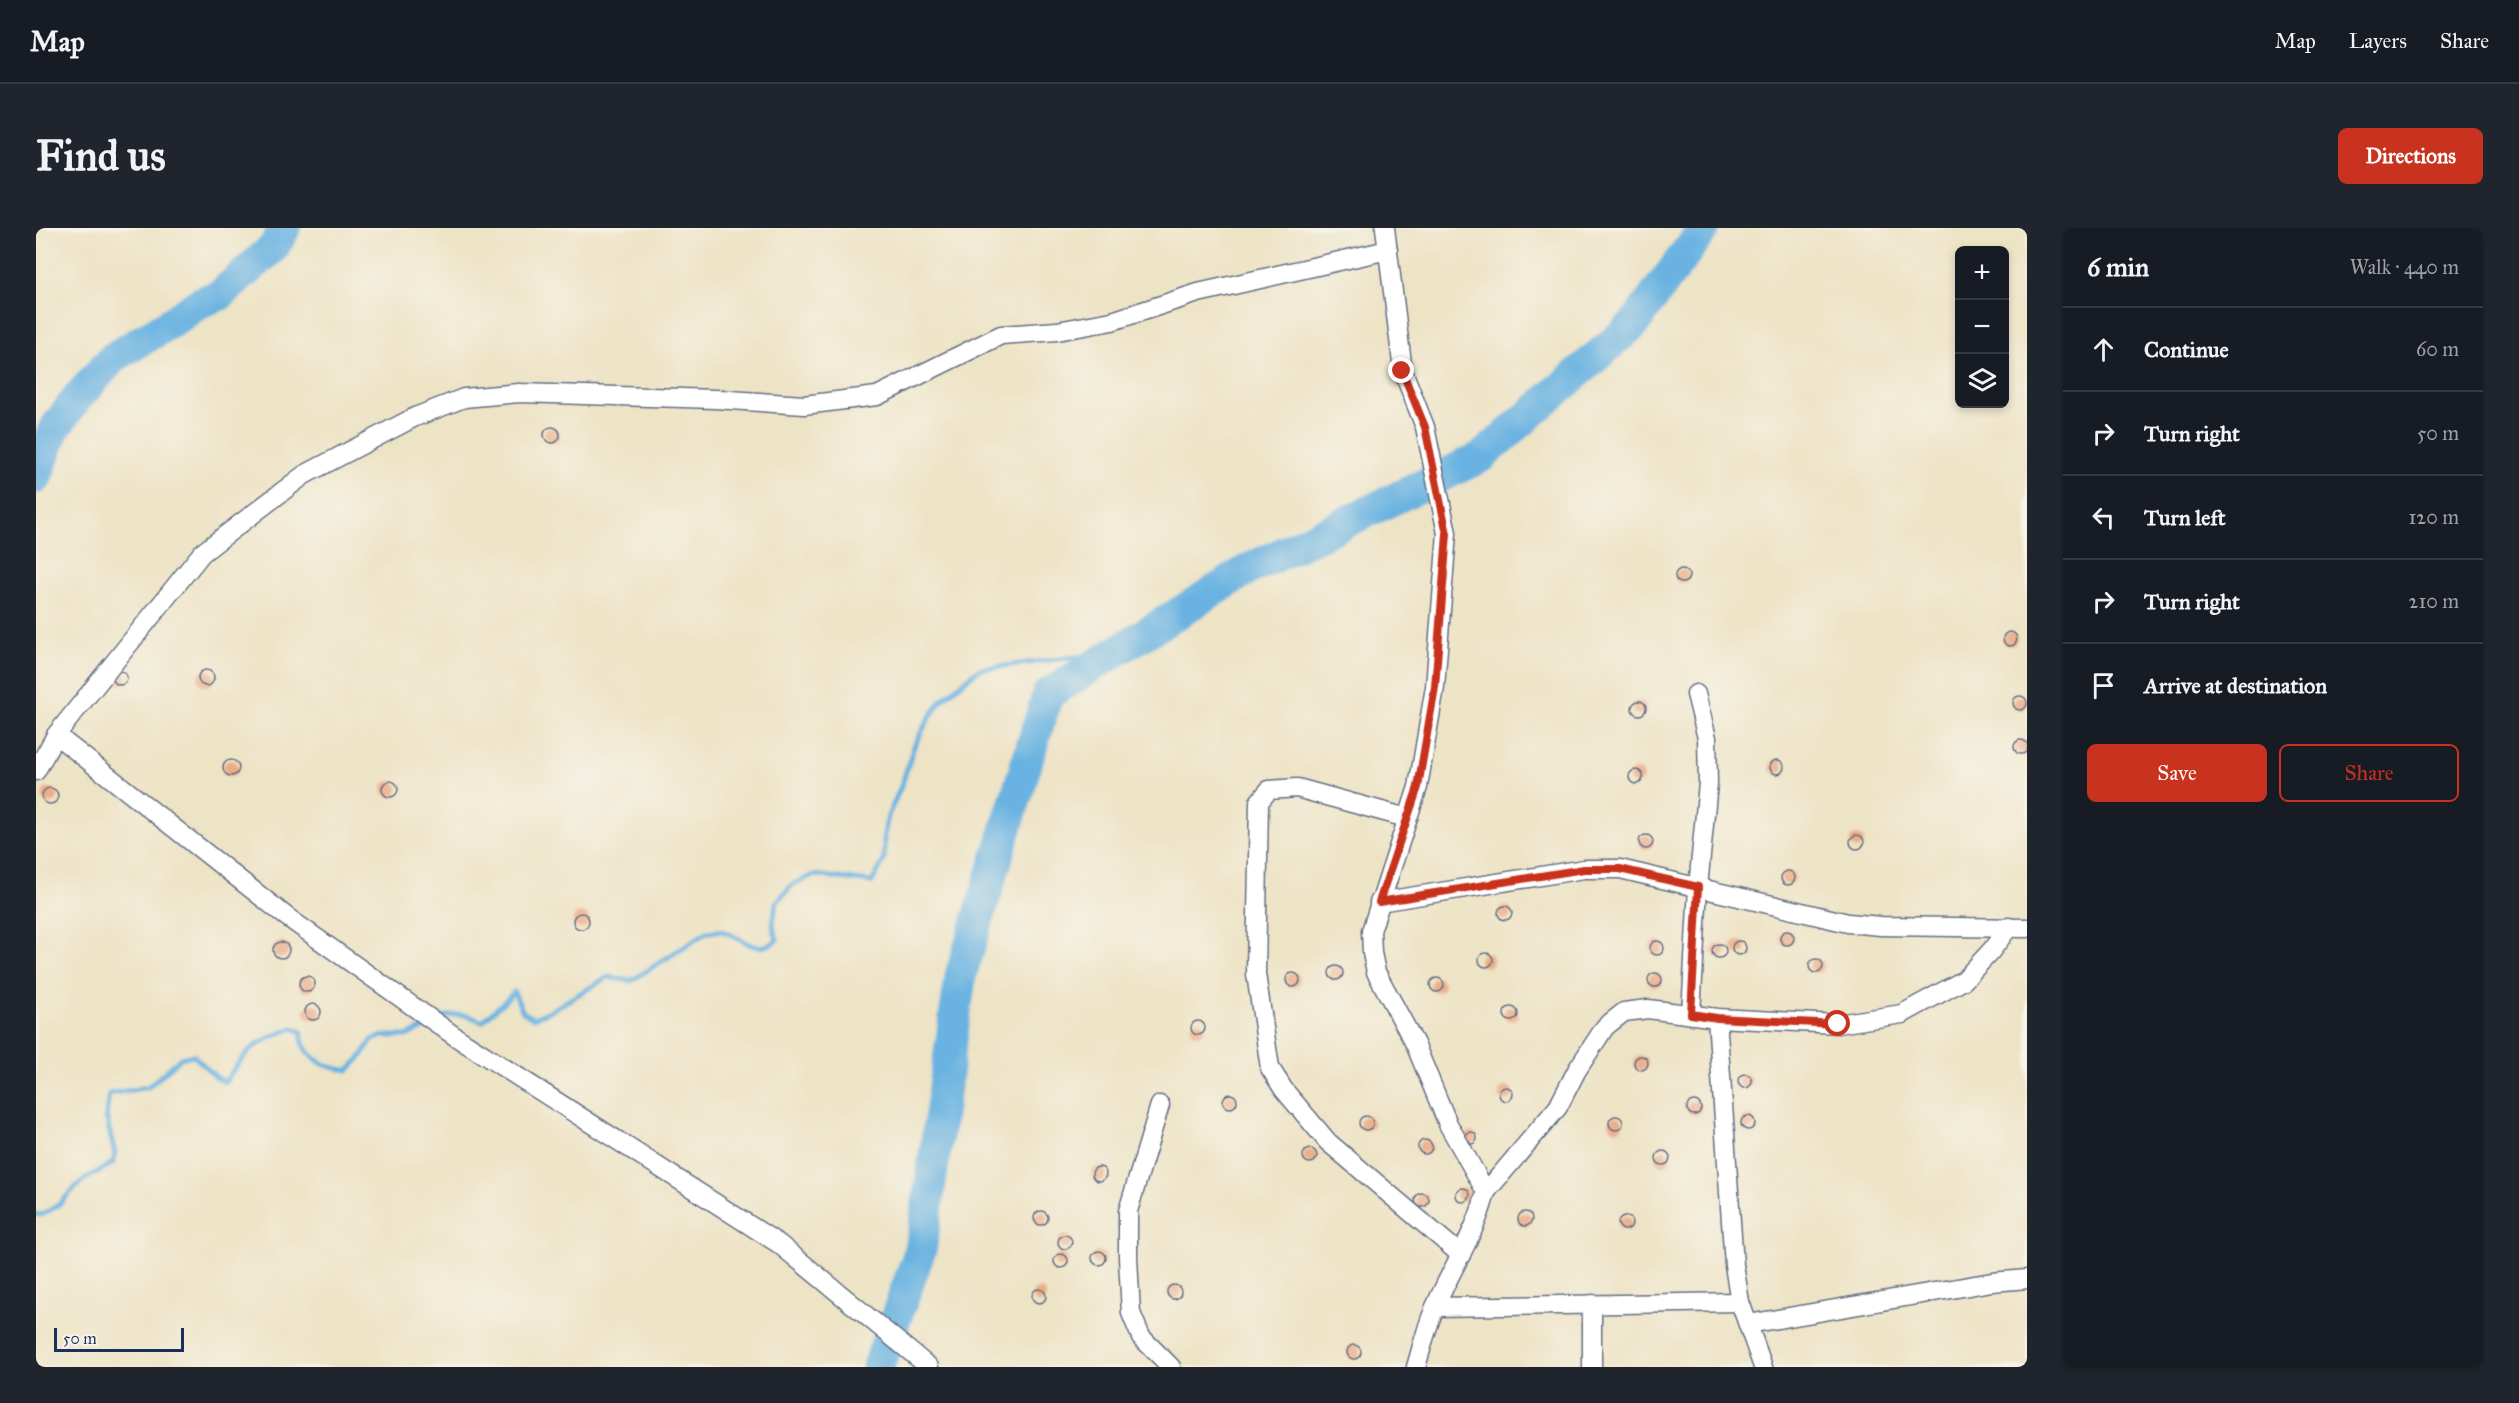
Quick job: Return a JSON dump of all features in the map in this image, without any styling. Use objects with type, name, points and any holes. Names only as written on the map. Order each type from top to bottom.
[{"type":"street","points":[[1385,228],[1402,371],[1425,427],[1447,534],[1435,687],[1418,787],[1379,902],[1371,931],[1372,953],[1376,972],[1415,1044],[1448,1124],[1486,1192]]},
{"type":"street","points":[[37,767],[56,735],[202,553],[304,475],[415,417],[464,398],[519,393],[716,399],[804,405],[876,396],[1001,335],[1057,331],[1112,321],[1198,293],[1388,250]]},
{"type":"street","points":[[1691,1014],[1698,887],[1708,783],[1707,738],[1696,694]]},
{"type":"street","points":[[56,735],[287,916],[456,1037],[779,1244],[929,1367]]},
{"type":"street","points":[[1407,818],[1298,788],[1269,790],[1259,802],[1257,984],[1270,1068],[1284,1090],[1328,1143],[1461,1255]]},
{"type":"street","points":[[1379,902],[1584,869],[1620,869],[1848,923],[1881,927],[2018,928]]},
{"type":"street","points":[[1416,1367],[1435,1307],[1481,1212],[1486,1192],[1558,1107],[1577,1070],[1605,1027],[1624,1012],[1648,1009],[1717,1018],[1838,1024],[1902,1014],[1964,980],[1991,951],[2018,928]]},
{"type":"street","points":[[1717,1018],[1734,1265],[1740,1302],[1762,1367]]},
{"type":"street","points":[[1160,1105],[1128,1211],[1128,1258],[1131,1313],[1142,1337],[1172,1367]]},
{"type":"street","points":[[1748,1324],[1992,1282],[2027,1279]]},
{"type":"street","points":[[1435,1307],[1740,1302]]},
{"type":"street","points":[[1592,1304],[1592,1367]]},
{"type":"building","points":[[552,427],[560,435],[552,443],[544,435]]},
{"type":"building","points":[[1682,569],[1687,571],[1689,576],[1687,581],[1682,583],[1677,581],[1675,576],[1677,571]]},
{"type":"building","points":[[2010,632],[2015,634],[2017,639],[2015,644],[2010,646],[2005,644],[2003,639],[2005,634]]},
{"type":"building","points":[[206,670],[214,678],[206,686],[198,678]]},
{"type":"building","points":[[117,671],[123,671],[127,678],[123,685],[117,685],[113,681],[113,675]]},
{"type":"building","points":[[2020,696],[2025,698],[2027,703],[2025,708],[2020,710],[2015,708],[2013,703],[2015,698]]},
{"type":"building","points":[[1639,701],[1644,703],[1646,708],[1644,713],[1639,715],[1634,713],[1632,708],[1634,703]]},
{"type":"building","points":[[2021,740],[2026,742],[2028,747],[2026,752],[2021,754],[2016,752],[2014,747],[2016,742]]},
{"type":"building","points":[[231,760],[239,768],[231,776],[223,768]]},
{"type":"building","points":[[1777,760],[1782,762],[1784,767],[1782,772],[1777,774],[1772,772],[1770,767],[1772,762]]},
{"type":"building","points":[[1636,770],[1641,772],[1643,777],[1641,782],[1636,784],[1631,782],[1629,777],[1631,772]]},
{"type":"building","points":[[390,781],[398,789],[390,797],[382,789]]},
{"type":"building","points":[[50,788],[58,796],[50,804],[42,796]]},
{"type":"building","points":[[1646,835],[1651,837],[1653,842],[1651,847],[1646,849],[1641,847],[1639,842],[1641,837]]},
{"type":"building","points":[[1857,835],[1862,837],[1864,842],[1862,847],[1857,849],[1852,847],[1850,842],[1852,837]]},
{"type":"building","points":[[1788,871],[1793,873],[1795,878],[1793,883],[1788,885],[1783,883],[1781,878],[1783,873]]},
{"type":"building","points":[[1505,906],[1510,908],[1512,913],[1510,918],[1505,920],[1500,918],[1498,913],[1500,908]]},
{"type":"building","points":[[581,913],[589,921],[581,929],[573,921]]},
{"type":"building","points":[[1787,931],[1792,933],[1794,938],[1792,943],[1787,945],[1782,943],[1780,938],[1782,933]]},
{"type":"building","points":[[1657,941],[1662,943],[1664,948],[1662,953],[1657,955],[1652,953],[1650,948],[1652,943]]},
{"type":"building","points":[[1739,941],[1744,943],[1746,948],[1744,953],[1739,955],[1734,953],[1732,948],[1734,943]]},
{"type":"building","points":[[281,942],[289,950],[281,958],[273,950]]},
{"type":"building","points":[[1719,944],[1724,946],[1726,951],[1724,956],[1719,958],[1714,956],[1712,951],[1714,946]]},
{"type":"building","points":[[1486,953],[1491,955],[1493,960],[1491,965],[1486,967],[1481,965],[1479,960],[1481,955]]},
{"type":"building","points":[[1816,959],[1821,961],[1823,966],[1821,971],[1816,973],[1811,971],[1809,966],[1811,961]]},
{"type":"building","points":[[1336,966],[1341,968],[1343,973],[1341,978],[1336,980],[1331,978],[1329,973],[1331,968]]},
{"type":"building","points":[[1293,973],[1298,975],[1300,980],[1298,985],[1293,987],[1288,985],[1286,980],[1288,975]]},
{"type":"building","points":[[1655,973],[1660,975],[1662,980],[1660,985],[1655,987],[1650,985],[1648,980],[1650,975]]},
{"type":"building","points":[[307,976],[315,984],[307,992],[299,984]]},
{"type":"building","points":[[1437,978],[1442,980],[1444,985],[1442,990],[1437,992],[1432,990],[1430,985],[1432,980]]},
{"type":"building","points":[[313,1004],[321,1012],[313,1020],[305,1012]]},
{"type":"building","points":[[1511,1007],[1516,1009],[1518,1014],[1516,1019],[1511,1021],[1506,1019],[1504,1014],[1506,1009]]},
{"type":"building","points":[[1198,1021],[1203,1023],[1205,1028],[1203,1033],[1198,1035],[1193,1033],[1191,1028],[1193,1023]]},
{"type":"building","points":[[1641,1056],[1646,1058],[1648,1063],[1646,1068],[1641,1070],[1636,1068],[1634,1063],[1636,1058]]},
{"type":"building","points":[[1745,1074],[1750,1076],[1752,1081],[1750,1086],[1745,1088],[1740,1086],[1738,1081],[1740,1076]]},
{"type":"building","points":[[1506,1087],[1511,1089],[1513,1094],[1511,1099],[1506,1101],[1501,1099],[1499,1094],[1501,1089]]},
{"type":"building","points":[[1230,1094],[1235,1096],[1237,1101],[1235,1106],[1230,1108],[1225,1106],[1223,1101],[1225,1096]]},
{"type":"building","points":[[1694,1101],[1699,1103],[1701,1108],[1699,1113],[1694,1115],[1689,1113],[1687,1108],[1689,1103]]},
{"type":"building","points":[[1366,1116],[1371,1118],[1373,1123],[1371,1128],[1366,1130],[1361,1128],[1359,1123],[1361,1118]]},
{"type":"building","points":[[1616,1116],[1621,1118],[1623,1123],[1621,1128],[1616,1130],[1611,1128],[1609,1123],[1611,1118]]},
{"type":"building","points":[[1748,1116],[1753,1118],[1755,1123],[1753,1128],[1748,1130],[1743,1128],[1741,1123],[1743,1118]]},
{"type":"building","points":[[1473,1132],[1477,1138],[1473,1144],[1469,1144],[1465,1136]]},
{"type":"building","points":[[1425,1140],[1430,1142],[1432,1147],[1430,1152],[1425,1154],[1420,1152],[1418,1147],[1420,1142]]},
{"type":"building","points":[[1310,1149],[1315,1151],[1317,1156],[1315,1161],[1310,1163],[1305,1161],[1303,1156],[1305,1151]]},
{"type":"building","points":[[1663,1151],[1668,1153],[1670,1158],[1668,1163],[1663,1165],[1658,1163],[1656,1158],[1658,1153]]},
{"type":"building","points":[[1099,1167],[1104,1169],[1106,1174],[1104,1179],[1099,1181],[1094,1179],[1092,1174],[1094,1169]]},
{"type":"building","points":[[1463,1188],[1468,1190],[1470,1195],[1468,1200],[1463,1202],[1458,1200],[1456,1195],[1458,1190]]},
{"type":"building","points":[[1422,1193],[1427,1195],[1429,1200],[1427,1205],[1422,1207],[1417,1205],[1415,1200],[1417,1195]]},
{"type":"building","points":[[1041,1211],[1046,1213],[1048,1218],[1046,1223],[1041,1225],[1036,1223],[1034,1218],[1036,1213]]},
{"type":"building","points":[[1525,1212],[1530,1214],[1532,1219],[1530,1224],[1525,1226],[1520,1224],[1518,1219],[1520,1214]]},
{"type":"building","points":[[1625,1216],[1630,1218],[1632,1223],[1630,1228],[1625,1230],[1620,1228],[1618,1223],[1620,1218]]},
{"type":"building","points":[[1065,1235],[1070,1237],[1072,1242],[1070,1247],[1065,1249],[1060,1247],[1058,1242],[1060,1237]]},
{"type":"building","points":[[1099,1251],[1104,1253],[1106,1258],[1104,1263],[1099,1265],[1094,1263],[1092,1258],[1094,1253]]},
{"type":"building","points":[[1061,1254],[1066,1256],[1068,1261],[1066,1266],[1061,1268],[1056,1266],[1054,1261],[1056,1256]]},
{"type":"building","points":[[1174,1285],[1179,1287],[1181,1292],[1179,1297],[1174,1299],[1169,1297],[1167,1292],[1169,1287]]},
{"type":"building","points":[[1039,1289],[1044,1291],[1046,1296],[1044,1301],[1039,1303],[1034,1301],[1032,1296],[1034,1291]]},
{"type":"building","points":[[1354,1345],[1359,1347],[1361,1352],[1359,1357],[1354,1359],[1349,1357],[1347,1352],[1349,1347]]},
{"type":"waterway","points":[[36,478],[53,431],[77,398],[114,357],[201,302],[220,295],[274,247],[285,228]]},
{"type":"waterway","points":[[878,1367],[921,1248],[961,974],[1048,694],[1249,569],[1481,457],[1633,325],[1704,228]]},
{"type":"waterway","points":[[439,1019],[461,1015],[482,1022],[514,992],[523,1012],[533,1018],[550,1011],[608,977],[631,981],[707,932],[722,931],[755,946],[769,945],[777,940],[773,925],[776,903],[793,884],[814,875],[872,882],[884,860],[884,835],[888,816],[902,784],[914,746],[929,718],[943,699],[979,669],[1116,652]]},
{"type":"waterway","points":[[36,1214],[42,1215],[58,1205],[82,1181],[113,1163],[115,1154],[106,1116],[109,1094],[148,1087],[181,1058],[193,1055],[216,1077],[225,1082],[253,1048],[293,1028],[302,1032],[305,1048],[310,1055],[324,1064],[349,1070],[372,1040],[383,1036],[406,1036],[431,1025]]},
{"type":"route","points":[[1402,371],[1425,427],[1447,534],[1435,687],[1418,787],[1379,902],[1584,869],[1620,869],[1698,887],[1691,1014],[1717,1018],[1838,1024]]}]
